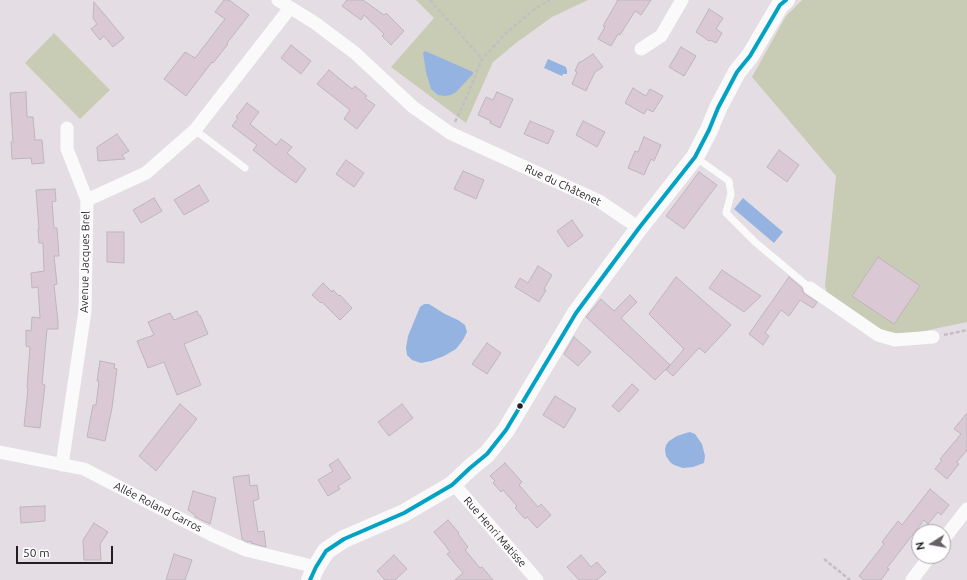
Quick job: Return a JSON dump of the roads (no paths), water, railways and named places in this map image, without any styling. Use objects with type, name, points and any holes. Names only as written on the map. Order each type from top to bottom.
[{"type":"street","name":"Rue du Châtenet","points":[[278,0],[316,23],[355,53],[413,107],[450,133],[599,201],[639,228]]},
{"type":"street","points":[[641,49],[661,36],[682,0]]},
{"type":"street","points":[[313,573],[326,551],[344,539],[404,514],[452,485],[486,454],[506,430],[576,313],[639,228],[695,157],[737,72],[750,56],[780,6],[786,0]]},
{"type":"street","name":"Avenue Jacques Brel","points":[[62,465],[85,311],[86,200],[146,173],[195,130],[290,8]]},
{"type":"street","points":[[67,128],[67,149],[86,200]]},
{"type":"street","points":[[810,288],[878,335],[895,340],[933,337]]},
{"type":"street","name":"Allée Roland Garros","points":[[0,452],[84,469],[212,535],[246,550],[313,573]]},
{"type":"street","name":"Rue Henri Matisse","points":[[452,485],[537,580]]},
{"type":"street","points":[[951,530],[967,509]]},
{"type":"street","points":[[912,580],[924,564]]},
{"type":"lane","points":[[195,130],[245,168]]},
{"type":"lane","points":[[695,157],[729,181],[730,194],[726,213],[755,242],[810,288]]},
{"type":"water","points":[[425,51],[473,72],[473,74],[456,92],[451,95],[438,95],[431,89],[423,53]]},
{"type":"water","points":[[548,59],[566,67],[567,74],[563,74],[562,76],[544,68]]},
{"type":"water","points":[[743,198],[783,232],[774,243],[734,209]]},
{"type":"water","points":[[424,304],[429,304],[458,320],[465,325],[467,332],[456,349],[444,356],[421,363],[412,360],[407,355],[406,348],[408,336],[420,307]]},
{"type":"water","points":[[690,432],[695,434],[702,444],[705,456],[704,463],[693,467],[683,468],[674,465],[666,456],[666,445],[677,436]]}]
